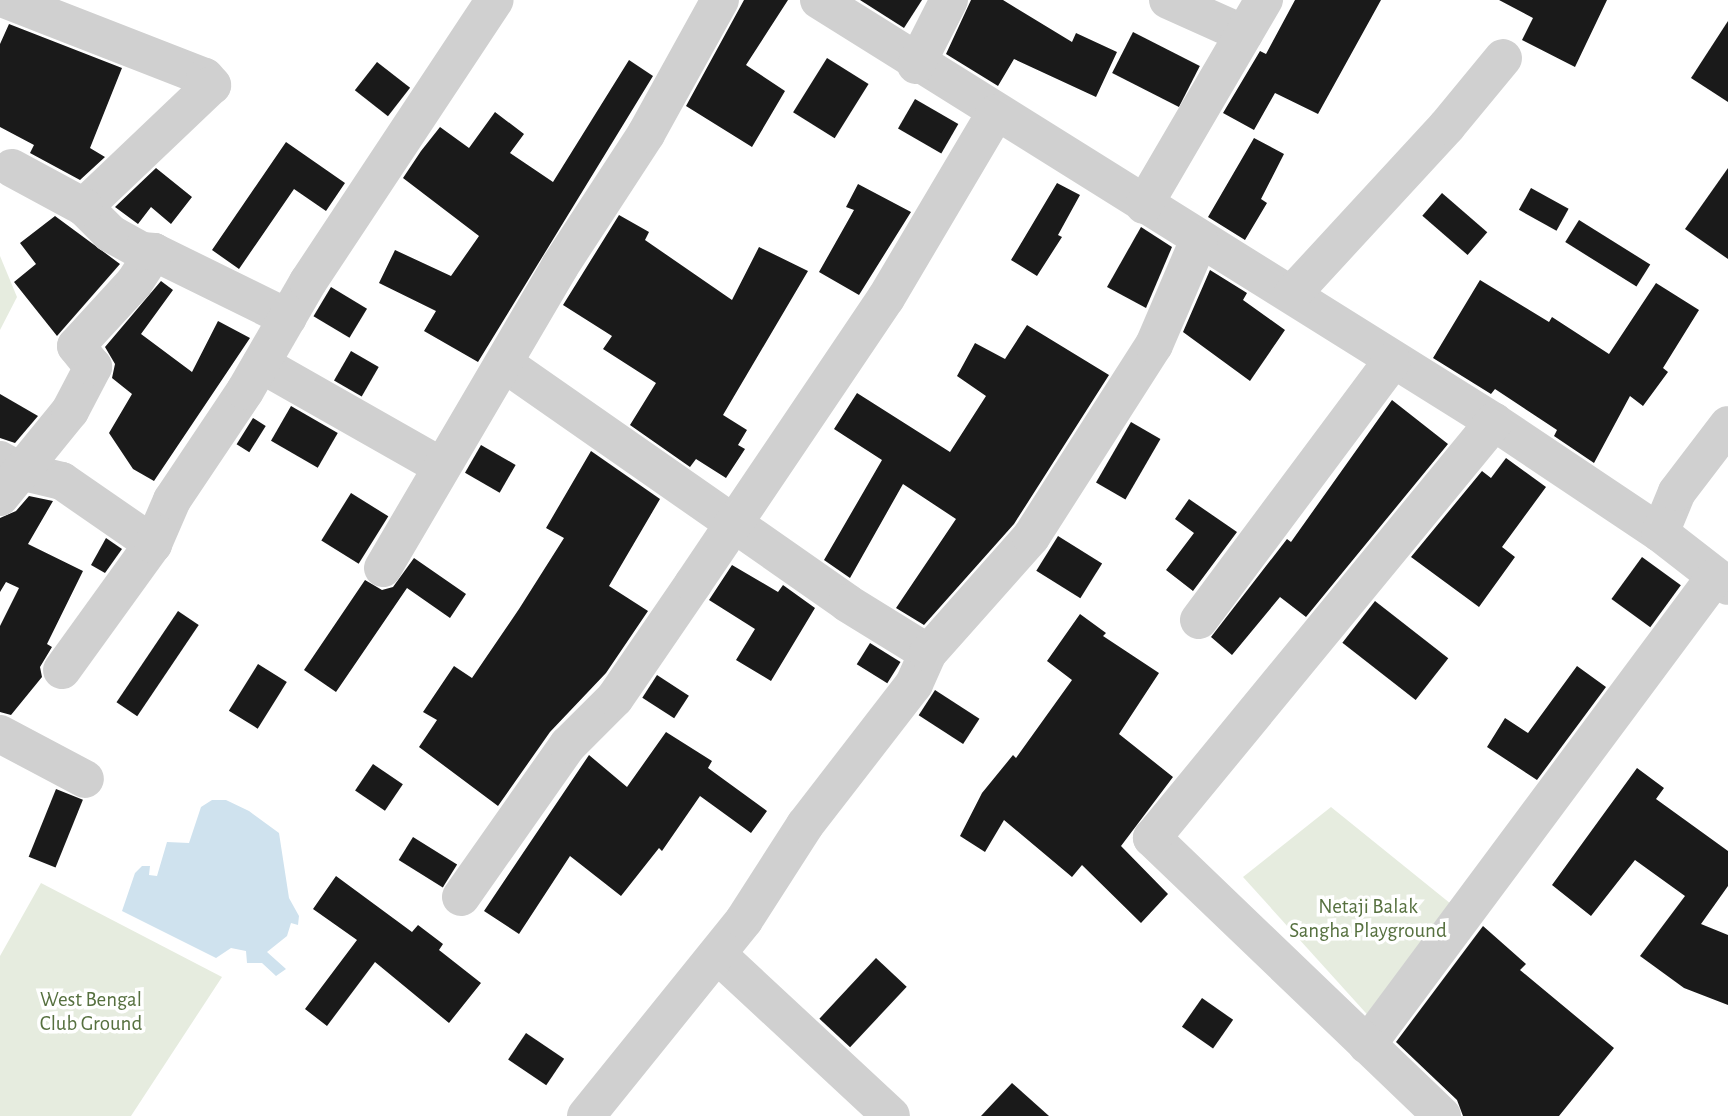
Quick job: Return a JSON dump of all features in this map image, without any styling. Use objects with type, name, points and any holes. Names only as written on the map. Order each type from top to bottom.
[{"type":"street","points":[[7,0],[194,72],[212,85],[84,207]]},
{"type":"street","points":[[62,670],[153,544],[172,500],[495,0]]},
{"type":"street","points":[[383,568],[561,266],[646,134],[720,0]]},
{"type":"street","points":[[819,0],[916,65],[1199,240],[1293,293],[1392,361],[1494,422],[1660,533],[1721,581],[1367,1045]]},
{"type":"street","points":[[916,65],[949,0]]},
{"type":"street","points":[[1168,0],[1244,34]]},
{"type":"street","points":[[1144,205],[1264,0]]},
{"type":"street","points":[[1293,293],[1447,126],[1503,58]]},
{"type":"street","points":[[461,897],[568,745],[615,698],[886,298],[995,114]]},
{"type":"street","points":[[12,168],[84,207],[110,233],[142,251],[154,252],[288,318]]},
{"type":"street","points":[[586,1116],[718,955],[805,825],[914,684],[928,653],[1031,537],[1154,345],[1199,240]]},
{"type":"street","points":[[7,476],[70,411],[93,367],[76,346],[134,283],[154,252]]},
{"type":"street","points":[[1199,620],[1392,361]]},
{"type":"street","points":[[261,364],[442,467]]},
{"type":"street","points":[[505,364],[734,521],[847,603],[928,653]]},
{"type":"street","points":[[1442,1116],[1152,838],[1494,422]]},
{"type":"street","points":[[1660,533],[1678,492],[1728,425]]},
{"type":"street","points":[[7,476],[62,481],[153,544]]},
{"type":"street","points":[[0,734],[85,779]]},
{"type":"street","points":[[718,955],[891,1116]]},
{"type":"green space","points":[[0,256],[17,297],[0,330]]},
{"type":"green space","name":"Netaji Balak Sangha Playground","points":[[1331,807],[1456,908],[1374,1022],[1243,877]]},
{"type":"green space","name":"West Bengal Club Ground","points":[[41,883],[222,977],[131,1116],[0,1116],[0,956]]},
{"type":"water","points":[[212,800],[226,800],[249,811],[279,833],[289,898],[299,916],[298,925],[291,923],[287,936],[267,952],[286,969],[276,976],[262,963],[247,963],[246,951],[231,948],[216,958],[122,911],[135,873],[142,866],[150,866],[149,875],[157,876],[167,842],[189,843],[201,807]]},
{"type":"building","points":[[744,0],[788,0],[746,65],[785,91],[752,147],[686,106]]},
{"type":"building","points":[[860,0],[922,0],[904,28]]},
{"type":"building","points":[[971,0],[1003,0],[1072,42],[1076,33],[1117,52],[1096,97],[1014,59],[998,86],[946,54]]},
{"type":"building","points":[[1295,0],[1381,0],[1318,114],[1275,93],[1254,130],[1223,113],[1260,51],[1266,54]]},
{"type":"building","points":[[1499,0],[1607,0],[1575,67],[1522,40],[1533,18]]},
{"type":"building","points":[[1728,21],[1728,102],[1691,78]]},
{"type":"building","points":[[9,24],[122,68],[90,148],[105,157],[80,180],[30,153],[34,145],[0,127],[0,44]]},
{"type":"building","points":[[1133,32],[1200,66],[1179,107],[1112,73]]},
{"type":"building","points":[[827,58],[869,84],[835,138],[793,112]]},
{"type":"building","points":[[629,60],[653,76],[478,362],[424,331],[436,311],[379,283],[395,250],[451,276],[479,236],[403,178],[421,151],[440,127],[469,148],[495,112],[524,134],[510,153],[553,182]]},
{"type":"building","points":[[377,62],[410,88],[388,116],[355,90]]},
{"type":"building","points":[[915,99],[958,124],[941,153],[898,128]]},
{"type":"building","points":[[1254,138],[1284,154],[1261,199],[1267,203],[1245,240],[1208,217]]},
{"type":"building","points":[[286,142],[345,183],[326,211],[294,189],[239,269],[212,250]]},
{"type":"building","points":[[156,168],[192,197],[171,224],[151,207],[138,224],[115,207]]},
{"type":"building","points":[[1728,168],[1728,259],[1685,229]]},
{"type":"building","points":[[1057,183],[1080,195],[1058,235],[1062,237],[1037,276],[1011,260]]},
{"type":"building","points":[[858,184],[911,212],[859,295],[819,272],[854,210],[846,207]]},
{"type":"building","points":[[1531,188],[1569,209],[1556,231],[1519,210]]},
{"type":"building","points":[[1442,193],[1487,232],[1468,255],[1422,216]]},
{"type":"building","points":[[619,215],[649,232],[645,240],[732,300],[759,247],[808,271],[723,415],[747,430],[738,445],[745,449],[726,478],[696,459],[690,467],[630,425],[656,383],[603,349],[612,336],[563,305]]},
{"type":"building","points":[[55,216],[120,264],[57,336],[14,282],[36,264],[20,243]]},
{"type":"building","points":[[1579,220],[1650,265],[1636,287],[1565,242]]},
{"type":"building","points":[[1141,227],[1172,247],[1146,308],[1107,287]]},
{"type":"building","points":[[1210,270],[1247,293],[1243,300],[1285,330],[1250,381],[1183,332]]},
{"type":"building","points":[[1480,280],[1549,322],[1552,317],[1609,354],[1656,283],[1699,310],[1663,368],[1668,372],[1643,406],[1630,396],[1594,463],[1554,436],[1557,430],[1495,389],[1491,394],[1433,358]]},
{"type":"building","points":[[161,281],[173,290],[141,334],[192,372],[218,321],[250,338],[154,481],[133,469],[109,433],[132,394],[112,378],[115,364],[105,347]]},
{"type":"building","points":[[331,287],[367,309],[349,338],[313,316]]},
{"type":"building","points":[[1027,325],[1109,375],[1014,524],[924,625],[896,608],[956,519],[903,484],[850,578],[824,560],[882,460],[834,429],[857,393],[950,452],[986,396],[957,376],[975,343],[1005,359]]},
{"type":"building","points":[[351,351],[379,367],[362,396],[334,380]]},
{"type":"building","points":[[0,394],[38,416],[15,443],[0,438]]},
{"type":"building","points":[[1392,400],[1448,444],[1306,617],[1280,597],[1232,655],[1211,637],[1287,539],[1291,542]]},
{"type":"building","points":[[291,406],[338,433],[318,468],[271,441]]},
{"type":"building","points":[[253,418],[266,426],[249,452],[237,444]]},
{"type":"building","points":[[1131,422],[1160,439],[1125,500],[1096,483]]},
{"type":"building","points":[[481,445],[516,465],[500,493],[465,473]]},
{"type":"building","points":[[591,451],[660,499],[609,586],[648,611],[606,673],[550,732],[498,806],[419,747],[437,720],[423,712],[454,666],[472,678],[519,609],[564,538],[546,528]]},
{"type":"building","points":[[1506,458],[1546,487],[1502,547],[1515,557],[1479,607],[1411,557],[1482,471],[1491,478]]},
{"type":"building","points":[[351,493],[388,516],[359,564],[321,540]]},
{"type":"building","points":[[29,496],[53,501],[28,544],[83,571],[47,644],[52,647],[40,667],[42,677],[11,715],[0,712],[0,626],[19,588],[6,582],[0,592],[0,518],[16,511]]},
{"type":"building","points":[[1189,499],[1237,532],[1193,591],[1166,570],[1194,533],[1175,519]]},
{"type":"building","points":[[1058,536],[1102,564],[1080,598],[1036,571]]},
{"type":"building","points":[[106,538],[122,549],[105,573],[91,565]]},
{"type":"building","points":[[1642,557],[1681,585],[1650,627],[1611,599]]},
{"type":"building","points":[[414,558],[466,594],[450,618],[407,588],[336,692],[304,670],[365,580],[382,590],[393,587]]},
{"type":"building","points":[[732,565],[778,592],[783,585],[815,608],[771,681],[736,660],[755,629],[709,600]]},
{"type":"building","points":[[1375,601],[1448,658],[1416,700],[1342,643]]},
{"type":"building","points":[[178,611],[199,625],[137,716],[116,702]]},
{"type":"building","points":[[1080,614],[1106,633],[1103,636],[1159,673],[1119,734],[1173,777],[1121,846],[1168,894],[1141,923],[1082,865],[1072,877],[1004,820],[985,852],[960,836],[982,793],[1013,755],[1016,758],[1072,680],[1047,661]]},
{"type":"building","points":[[870,643],[901,662],[887,683],[857,664]]},
{"type":"building","points":[[258,664],[287,682],[258,729],[229,711]]},
{"type":"building","points":[[1577,666],[1606,687],[1537,780],[1487,747],[1505,718],[1528,733]]},
{"type":"building","points":[[657,675],[689,696],[674,718],[642,698]]},
{"type":"building","points":[[935,690],[979,719],[963,744],[919,715]]},
{"type":"building","points":[[666,732],[712,761],[708,768],[767,811],[751,833],[700,796],[662,851],[659,848],[621,896],[570,856],[519,934],[484,911],[589,755],[627,787]]},
{"type":"building","points":[[373,764],[403,784],[385,811],[355,791]]},
{"type":"building","points":[[1637,768],[1664,788],[1656,799],[1728,851],[1728,886],[1701,924],[1728,935],[1728,1005],[1684,988],[1640,956],[1685,896],[1635,860],[1591,916],[1552,885]]},
{"type":"building","points":[[56,789],[83,800],[56,868],[29,857]]},
{"type":"building","points":[[413,837],[457,865],[443,887],[399,860]]},
{"type":"building","points":[[336,876],[412,932],[418,925],[443,944],[439,950],[481,983],[449,1023],[375,962],[327,1026],[305,1009],[357,940],[313,909]]},
{"type":"building","points":[[1483,926],[1526,964],[1520,970],[1614,1048],[1559,1116],[1463,1116],[1457,1100],[1396,1042]]},
{"type":"building","points":[[876,958],[907,987],[850,1047],[819,1019]]},
{"type":"building","points":[[1202,998],[1233,1020],[1213,1048],[1182,1027]]},
{"type":"building","points":[[526,1033],[564,1059],[546,1085],[508,1060]]},
{"type":"building","points":[[1012,1083],[1049,1116],[981,1116]]}]
